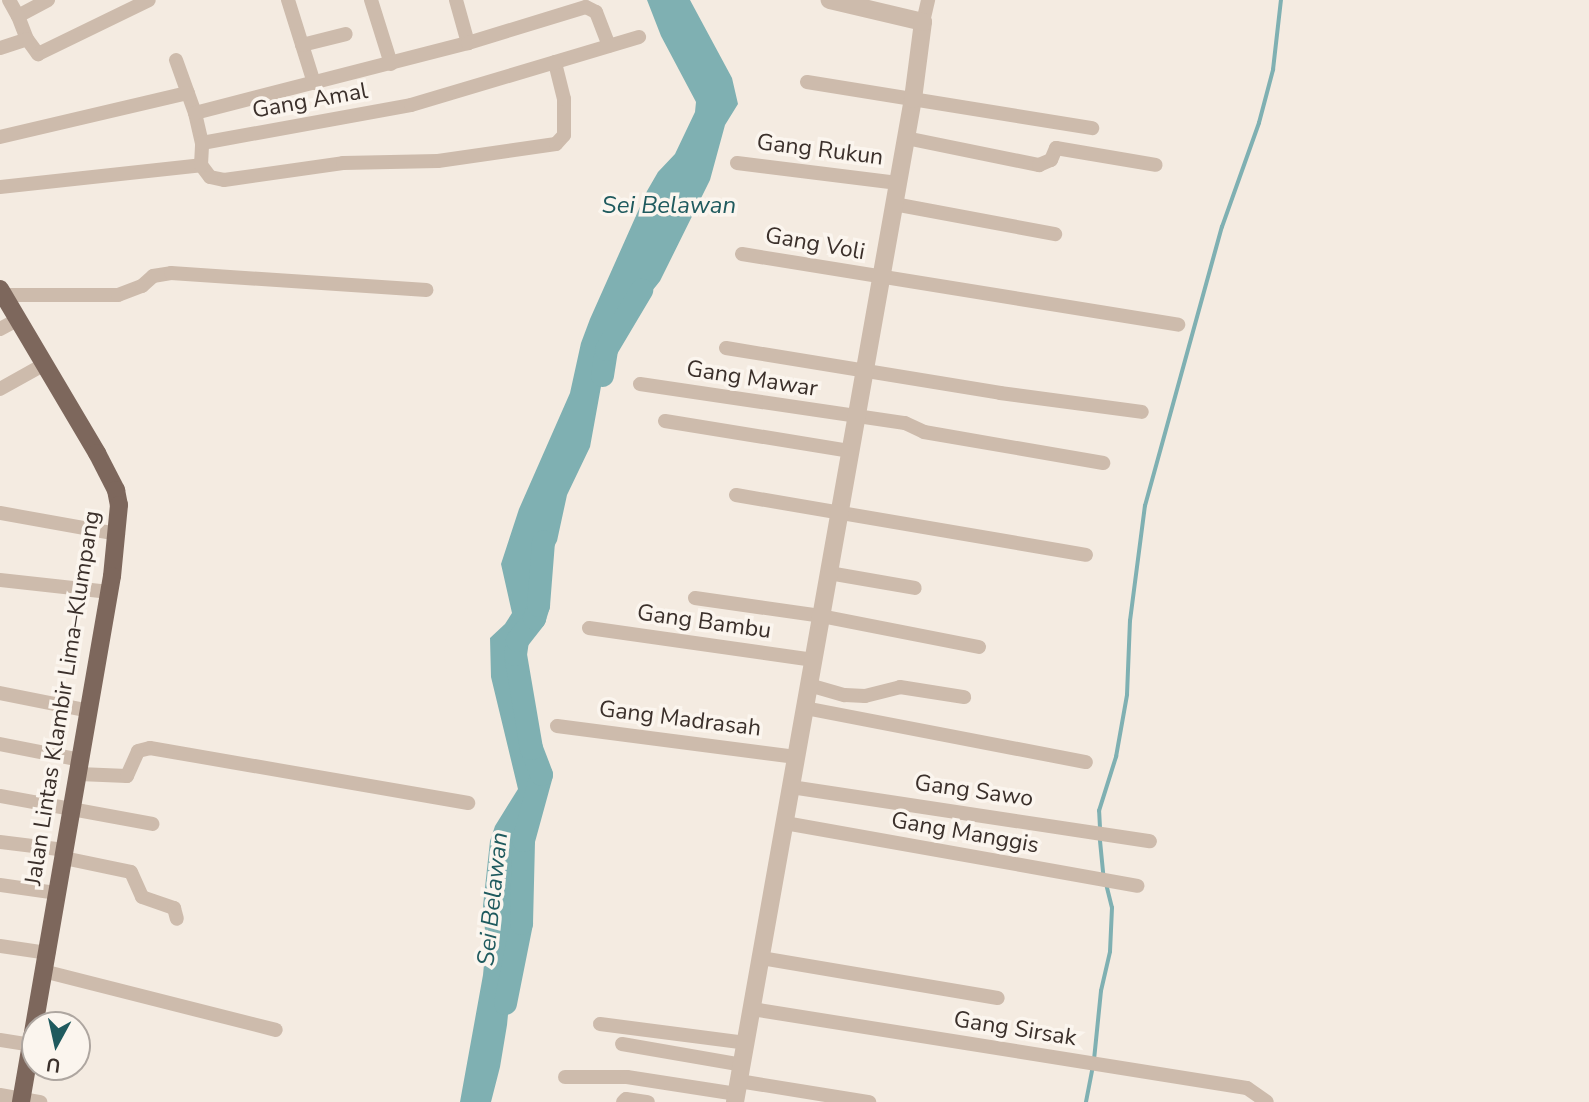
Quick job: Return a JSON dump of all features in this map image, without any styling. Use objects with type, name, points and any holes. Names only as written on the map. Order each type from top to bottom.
[{"type":"main road","name":"Jalan Lintas Klambir Lima–Klumpang","points":[[2,292],[116,490],[118,534],[73,809],[36,1011]]},
{"type":"main road","name":"Jalan Lintas Klambir Lima–Klumpang","points":[[21,1100],[24,1081]]},
{"type":"street","points":[[9,0],[34,53],[41,53],[149,0]]},
{"type":"street","points":[[18,16],[48,0]]},
{"type":"street","points":[[288,0],[314,83]]},
{"type":"street","points":[[371,0],[391,64]]},
{"type":"street","points":[[456,0],[468,43]]},
{"type":"street","points":[[830,0],[923,22]]},
{"type":"street","points":[[738,1086],[913,99],[928,0]]},
{"type":"street","points":[[195,113],[391,64],[589,6],[596,12],[609,46]]},
{"type":"street","points":[[302,45],[346,34]]},
{"type":"street","name":"Gang Amal","points":[[202,143],[411,105],[639,37]]},
{"type":"street","points":[[0,48],[27,39]]},
{"type":"street","points":[[176,60],[195,113],[202,143],[201,165],[210,177],[224,180],[343,163],[438,161],[556,144],[564,135],[564,99],[555,62]]},
{"type":"street","points":[[807,82],[1091,128]]},
{"type":"street","points":[[0,137],[188,93]]},
{"type":"street","points":[[906,138],[1039,165],[1051,160],[1056,148],[1156,165]]},
{"type":"street","name":"Gang Rukun","points":[[737,163],[898,183]]},
{"type":"street","points":[[0,187],[201,165]]},
{"type":"street","points":[[894,204],[1055,234]]},
{"type":"street","name":"Gang Voli","points":[[742,254],[1178,326]]},
{"type":"street","points":[[2,292],[118,295],[142,286],[153,276],[171,273],[426,290]]},
{"type":"street","points":[[0,329],[18,320]]},
{"type":"street","points":[[726,348],[1000,393],[1142,412]]},
{"type":"street","points":[[0,389],[45,364]]},
{"type":"street","name":"Gang Mawar","points":[[640,384],[910,425],[936,434],[1103,463]]},
{"type":"street","points":[[665,421],[851,451]]},
{"type":"street","points":[[736,495],[1086,555]]},
{"type":"street","points":[[0,513],[118,534]]},
{"type":"street","points":[[829,573],[915,588]]},
{"type":"street","points":[[0,580],[109,592]]},
{"type":"street","points":[[695,598],[821,616],[979,647]]},
{"type":"street","name":"Gang Bambu","points":[[589,628],[814,660]]},
{"type":"street","points":[[809,685],[845,695],[865,696],[900,687],[964,697]]},
{"type":"street","points":[[0,693],[89,711]]},
{"type":"street","points":[[805,708],[1086,762]]},
{"type":"street","name":"Gang Madrasah","points":[[557,726],[796,757]]},
{"type":"street","points":[[0,744],[80,767],[127,776],[138,751],[150,748],[468,803]]},
{"type":"street","name":"Gang Sawo","points":[[791,787],[1150,841]]},
{"type":"street","points":[[0,796],[152,824]]},
{"type":"street","name":"Gang Manggis","points":[[785,823],[1137,886]]},
{"type":"street","points":[[0,842],[65,854],[131,872],[142,897],[174,908],[177,919]]},
{"type":"street","points":[[0,886],[57,893]]},
{"type":"street","points":[[0,946],[48,953]]},
{"type":"street","points":[[761,958],[998,998]]},
{"type":"street","points":[[43,971],[276,1030]]},
{"type":"street","name":"Gang Sirsak","points":[[752,1009],[1247,1088],[1267,1102]]},
{"type":"street","points":[[600,1024],[746,1043]]},
{"type":"street","points":[[0,1040],[21,1044]]},
{"type":"street","points":[[622,1044],[738,1086]]},
{"type":"street","points":[[565,1077],[627,1077],[738,1086],[869,1102]]},
{"type":"street","points":[[0,1095],[40,1102]]},
{"type":"street","points":[[623,1102],[629,1099],[648,1102]]},
{"type":"water","name":"Sei Belawan","points":[[647,0],[690,0],[732,78],[738,104],[725,125],[710,180],[660,281],[648,296],[619,321],[610,337],[590,447],[567,495],[557,541],[536,581],[531,610],[512,644],[511,663],[518,677],[514,697],[533,759],[535,790],[523,861],[507,1025],[500,1067],[491,1102],[460,1102],[483,975],[486,943],[483,906],[490,841],[495,826],[518,789],[491,677],[490,638],[512,613],[501,564],[519,509],[570,393],[581,343],[590,319],[647,191],[658,172],[675,154],[695,112],[696,102],[661,36]]},
{"type":"waterway","points":[[1100,828],[1099,811],[1116,757],[1127,695],[1130,621],[1145,506],[1222,227],[1259,123],[1273,70],[1281,0]]},
{"type":"waterway","name":"Sei Belawan","points":[[602,375],[606,349],[641,290]]},
{"type":"waterway","name":"Sei Belawan","points":[[505,1003],[521,923],[523,840],[541,774],[531,748],[515,654],[517,640],[534,618],[538,605],[543,541]]},
{"type":"waterway","points":[[1100,836],[1104,877]]},
{"type":"waterway","points":[[1094,1060],[1101,991],[1110,952],[1112,908],[1106,884]]},
{"type":"waterway","points":[[1086,1102],[1093,1067]]}]
